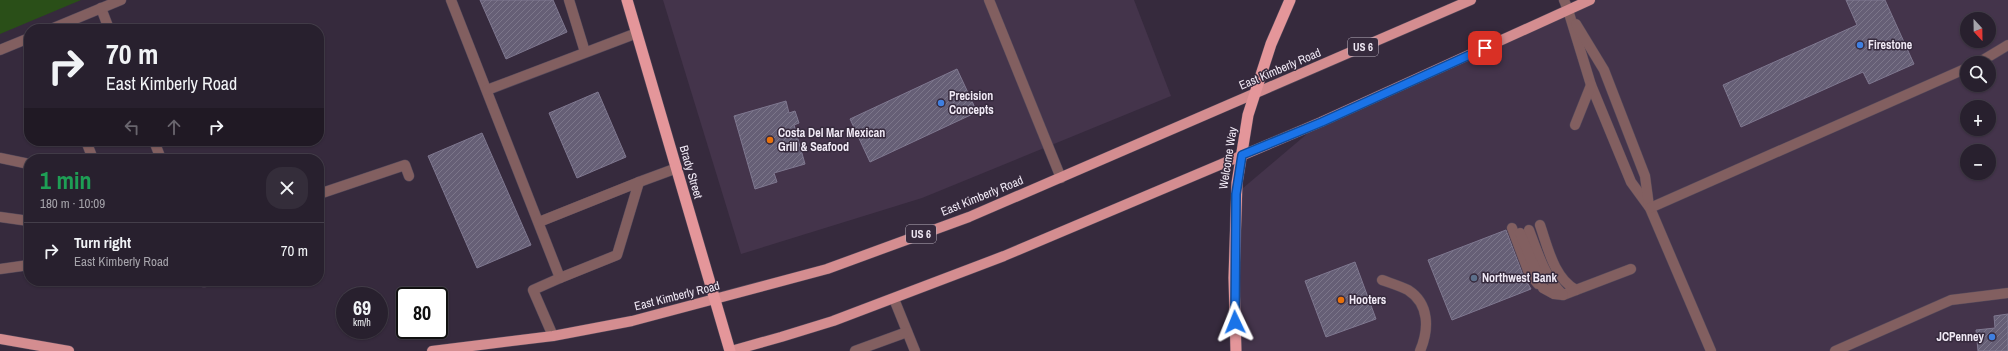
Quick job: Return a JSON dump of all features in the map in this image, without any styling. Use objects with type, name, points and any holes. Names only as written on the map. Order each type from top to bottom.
[{"type":"highway","name":"Brady Street","points":[[627,0],[730,351]]},
{"type":"highway","name":"Welcome Way","points":[[1236,351],[1234,278],[1236,194],[1248,116],[1271,44],[1290,0]]},
{"type":"main road","name":"East Kimberly Road","points":[[432,351],[553,336],[632,321],[827,269],[969,217],[1472,0]]},
{"type":"main road","points":[[730,351],[782,338],[894,299],[1004,256],[1322,122],[1590,0]]},
{"type":"main road","points":[[0,340],[69,351]]},
{"type":"street","points":[[63,24],[121,0]]},
{"type":"street","points":[[451,0],[560,278]]},
{"type":"street","points":[[569,0],[585,52]]},
{"type":"street","points":[[989,0],[1061,178]]},
{"type":"street","points":[[1564,0],[1591,85],[1631,182],[1650,208],[1710,351]]},
{"type":"street","points":[[100,8],[107,24]]},
{"type":"street","points":[[1568,10],[1604,70],[1645,176],[1650,208]]},
{"type":"street","points":[[487,90],[637,33]]},
{"type":"street","points":[[0,50],[24,40]]},
{"type":"street","points":[[1990,56],[2008,45]]},
{"type":"street","points":[[1650,208],[1960,71]]},
{"type":"street","points":[[1574,125],[1591,85]]},
{"type":"street","points":[[0,158],[24,163]]},
{"type":"street","points":[[324,192],[405,165],[409,176]]},
{"type":"street","points":[[539,222],[677,168]]},
{"type":"street","points":[[553,336],[533,290],[617,255],[639,182]]},
{"type":"street","points":[[0,217],[24,220]]},
{"type":"street","points":[[1540,225],[1556,270],[1569,286],[1576,290]]},
{"type":"street","points":[[1563,295],[1552,283],[1520,230],[1543,288],[1554,294],[1563,295],[1631,268]]},
{"type":"street","points":[[0,269],[24,266]]},
{"type":"street","points":[[1382,280],[1407,290],[1415,296],[1421,305],[1427,321],[1424,342],[1420,351]]},
{"type":"street","points":[[1835,351],[1951,300],[2008,293]]},
{"type":"street","points":[[894,299],[914,350]]},
{"type":"street","points":[[855,351],[908,332]]},
{"type":"shaded area","points":[[663,0],[1134,0],[1171,96],[922,198],[741,254]]},
{"type":"shaded area","points":[[1590,0],[2008,0],[2008,351],[1236,351],[1236,194],[1321,122]]},
{"type":"green space","points":[[0,0],[81,0],[0,34]]},
{"type":"building","points":[[480,0],[553,0],[567,32],[506,59]]},
{"type":"building","name":"Firestone","points":[[1846,0],[1885,0],[1914,64],[1869,84],[1863,72],[1741,127],[1723,85],[1857,25]]},
{"type":"building","points":[[957,69],[977,112],[870,162],[850,119]]},
{"type":"building","points":[[598,92],[626,157],[577,178],[549,113]]},
{"type":"building","name":"Costa Del Mar Mexican Grill & Seafood","points":[[786,101],[789,113],[795,111],[799,123],[794,125],[805,164],[774,173],[777,182],[755,189],[734,116]]},
{"type":"building","points":[[482,133],[531,245],[477,268],[428,156]]},
{"type":"building","points":[[1506,230],[1523,275],[1531,289],[1452,320],[1428,260]]},
{"type":"building","name":"Hooters","points":[[1355,262],[1376,319],[1326,337],[1305,281]]},
{"type":"building","name":"JCPenney","points":[[2008,314],[2008,351],[1978,351],[1976,330],[1995,328],[1994,316]]},
{"type":"place","name":"Firestone","points":[[1860,45]]},
{"type":"place","name":"Precision Concepts","points":[[941,103]]},
{"type":"place","name":"Costa Del Mar Mexican Grill & Seafood","points":[[770,140]]},
{"type":"place","name":"Northwest Bank","points":[[1474,278]]},
{"type":"place","name":"Hooters","points":[[1341,300]]},
{"type":"place","name":"JCPenney","points":[[1992,337]]},
{"type":"route","points":[[1235,322],[1234,278],[1236,194],[1242,155],[1322,122],[1485,48]]}]
